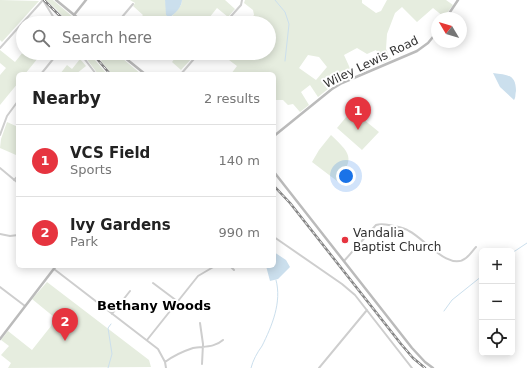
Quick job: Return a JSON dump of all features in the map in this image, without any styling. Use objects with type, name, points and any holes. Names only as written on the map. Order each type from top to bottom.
[{"type":"street","points":[[29,16],[43,0],[53,16]]},
{"type":"street","points":[[56,0],[74,15],[86,0]]},
{"type":"street","points":[[231,16],[241,5],[242,0]]},
{"type":"street","points":[[450,12],[458,0]]},
{"type":"street","points":[[123,16],[133,4]]},
{"type":"street","points":[[0,48],[16,30]]},
{"type":"street","name":"Wiley Lewis Road","points":[[276,134],[332,89],[342,83],[418,51],[431,39]]},
{"type":"street","points":[[43,72],[52,60]]},
{"type":"street","points":[[85,60],[94,72]]},
{"type":"street","points":[[128,60],[143,72]]},
{"type":"street","points":[[183,72],[193,60]]},
{"type":"street","points":[[0,135],[7,116],[16,105]]},
{"type":"street","points":[[0,168],[14,180]]},
{"type":"street","points":[[276,175],[412,348],[433,368]]},
{"type":"street","points":[[344,261],[376,225],[381,224],[409,231],[452,262],[461,261],[466,258],[476,247]]},
{"type":"street","points":[[0,234],[16,236]]},
{"type":"street","points":[[276,238],[342,284],[355,295],[412,368]]},
{"type":"street","points":[[147,340],[198,276],[212,268]]},
{"type":"street","points":[[0,339],[54,269],[158,349],[165,362],[166,368]]},
{"type":"street","points":[[153,283],[177,301]]},
{"type":"street","points":[[0,287],[25,306]]},
{"type":"street","points":[[112,314],[130,290]]},
{"type":"street","points":[[319,368],[367,310]]},
{"type":"street","points":[[200,323],[203,348],[202,364]]},
{"type":"street","points":[[165,362],[186,351],[214,345],[223,340]]},
{"type":"shaded area","points":[[0,0],[39,1],[25,16],[16,16],[16,26],[2,42],[0,40]]},
{"type":"shaded area","points":[[46,0],[53,0],[72,16],[62,16]]},
{"type":"shaded area","points":[[130,0],[165,0],[172,16],[142,16],[143,15],[133,6],[135,3]]},
{"type":"shaded area","points":[[182,0],[225,0],[235,9],[229,16],[227,16],[217,8],[211,16],[172,16],[181,5]]},
{"type":"shaded area","points":[[245,0],[362,0],[362,3],[376,13],[381,11],[387,0],[446,0],[453,5],[448,12],[438,12],[433,8],[417,22],[402,7],[395,13],[387,34],[386,49],[391,59],[383,63],[376,50],[367,54],[357,48],[344,55],[353,75],[333,85],[318,97],[310,85],[301,92],[309,105],[300,112],[293,104],[288,105],[283,100],[276,100],[276,72],[232,72],[237,66],[229,60],[276,60],[276,16],[253,16],[253,10],[244,3]],"holes":[[[308,55],[319,57],[327,67],[316,80],[299,68]]]},
{"type":"shaded area","points":[[0,50],[15,62],[17,60],[36,60],[27,72],[16,72],[16,85],[0,105],[0,75],[6,68],[0,63]]},
{"type":"shaded area","points":[[79,60],[86,66],[78,72],[62,72],[67,65],[72,69]]},
{"type":"shaded area","points":[[87,60],[95,60],[105,72],[96,72]]},
{"type":"shaded area","points":[[124,60],[139,72],[110,72],[101,61]]},
{"type":"shaded area","points":[[174,60],[190,60],[181,70],[172,62]]},
{"type":"shaded area","points":[[352,110],[379,132],[362,150],[337,128]]},
{"type":"shaded area","points":[[7,122],[16,126],[16,155],[0,148],[1,139]]},
{"type":"shaded area","points":[[331,135],[343,147],[348,156],[346,167],[337,181],[312,162]]},
{"type":"shaded area","points":[[47,282],[149,360],[151,367],[8,368],[11,363],[1,355],[9,346],[1,340],[8,331],[32,350],[51,326],[54,317],[32,299]]},
{"type":"water","points":[[165,0],[182,0],[181,5],[174,14],[171,16],[166,15]]},
{"type":"water","points":[[493,73],[510,76],[512,78],[516,85],[514,100],[500,87]]},
{"type":"water","points":[[276,253],[286,260],[290,267],[278,279],[270,281],[267,268],[276,268]]},
{"type":"waterway","points":[[275,0],[285,12],[289,24],[285,61]]},
{"type":"waterway","points":[[515,251],[527,243]]},
{"type":"waterway","points":[[444,311],[452,300],[479,278]]},
{"type":"waterway","points":[[251,368],[275,314],[278,297],[276,280]]},
{"type":"waterway","points":[[108,368],[112,354],[108,328],[111,324]]},
{"type":"railway","points":[[44,0],[60,16]]},
{"type":"railway","points":[[98,60],[108,72]]},
{"type":"railway","points":[[276,188],[290,203],[401,344],[413,358],[425,368]]},
{"type":"place","name":"VCS Field","points":[[358,130]]},
{"type":"place","name":"Vandalia Baptist Church","points":[[345,240]]},
{"type":"place","name":"Ivy Gardens","points":[[65,341]]},
{"type":"district","name":"Bethany Woods","points":[[154,305]]}]
